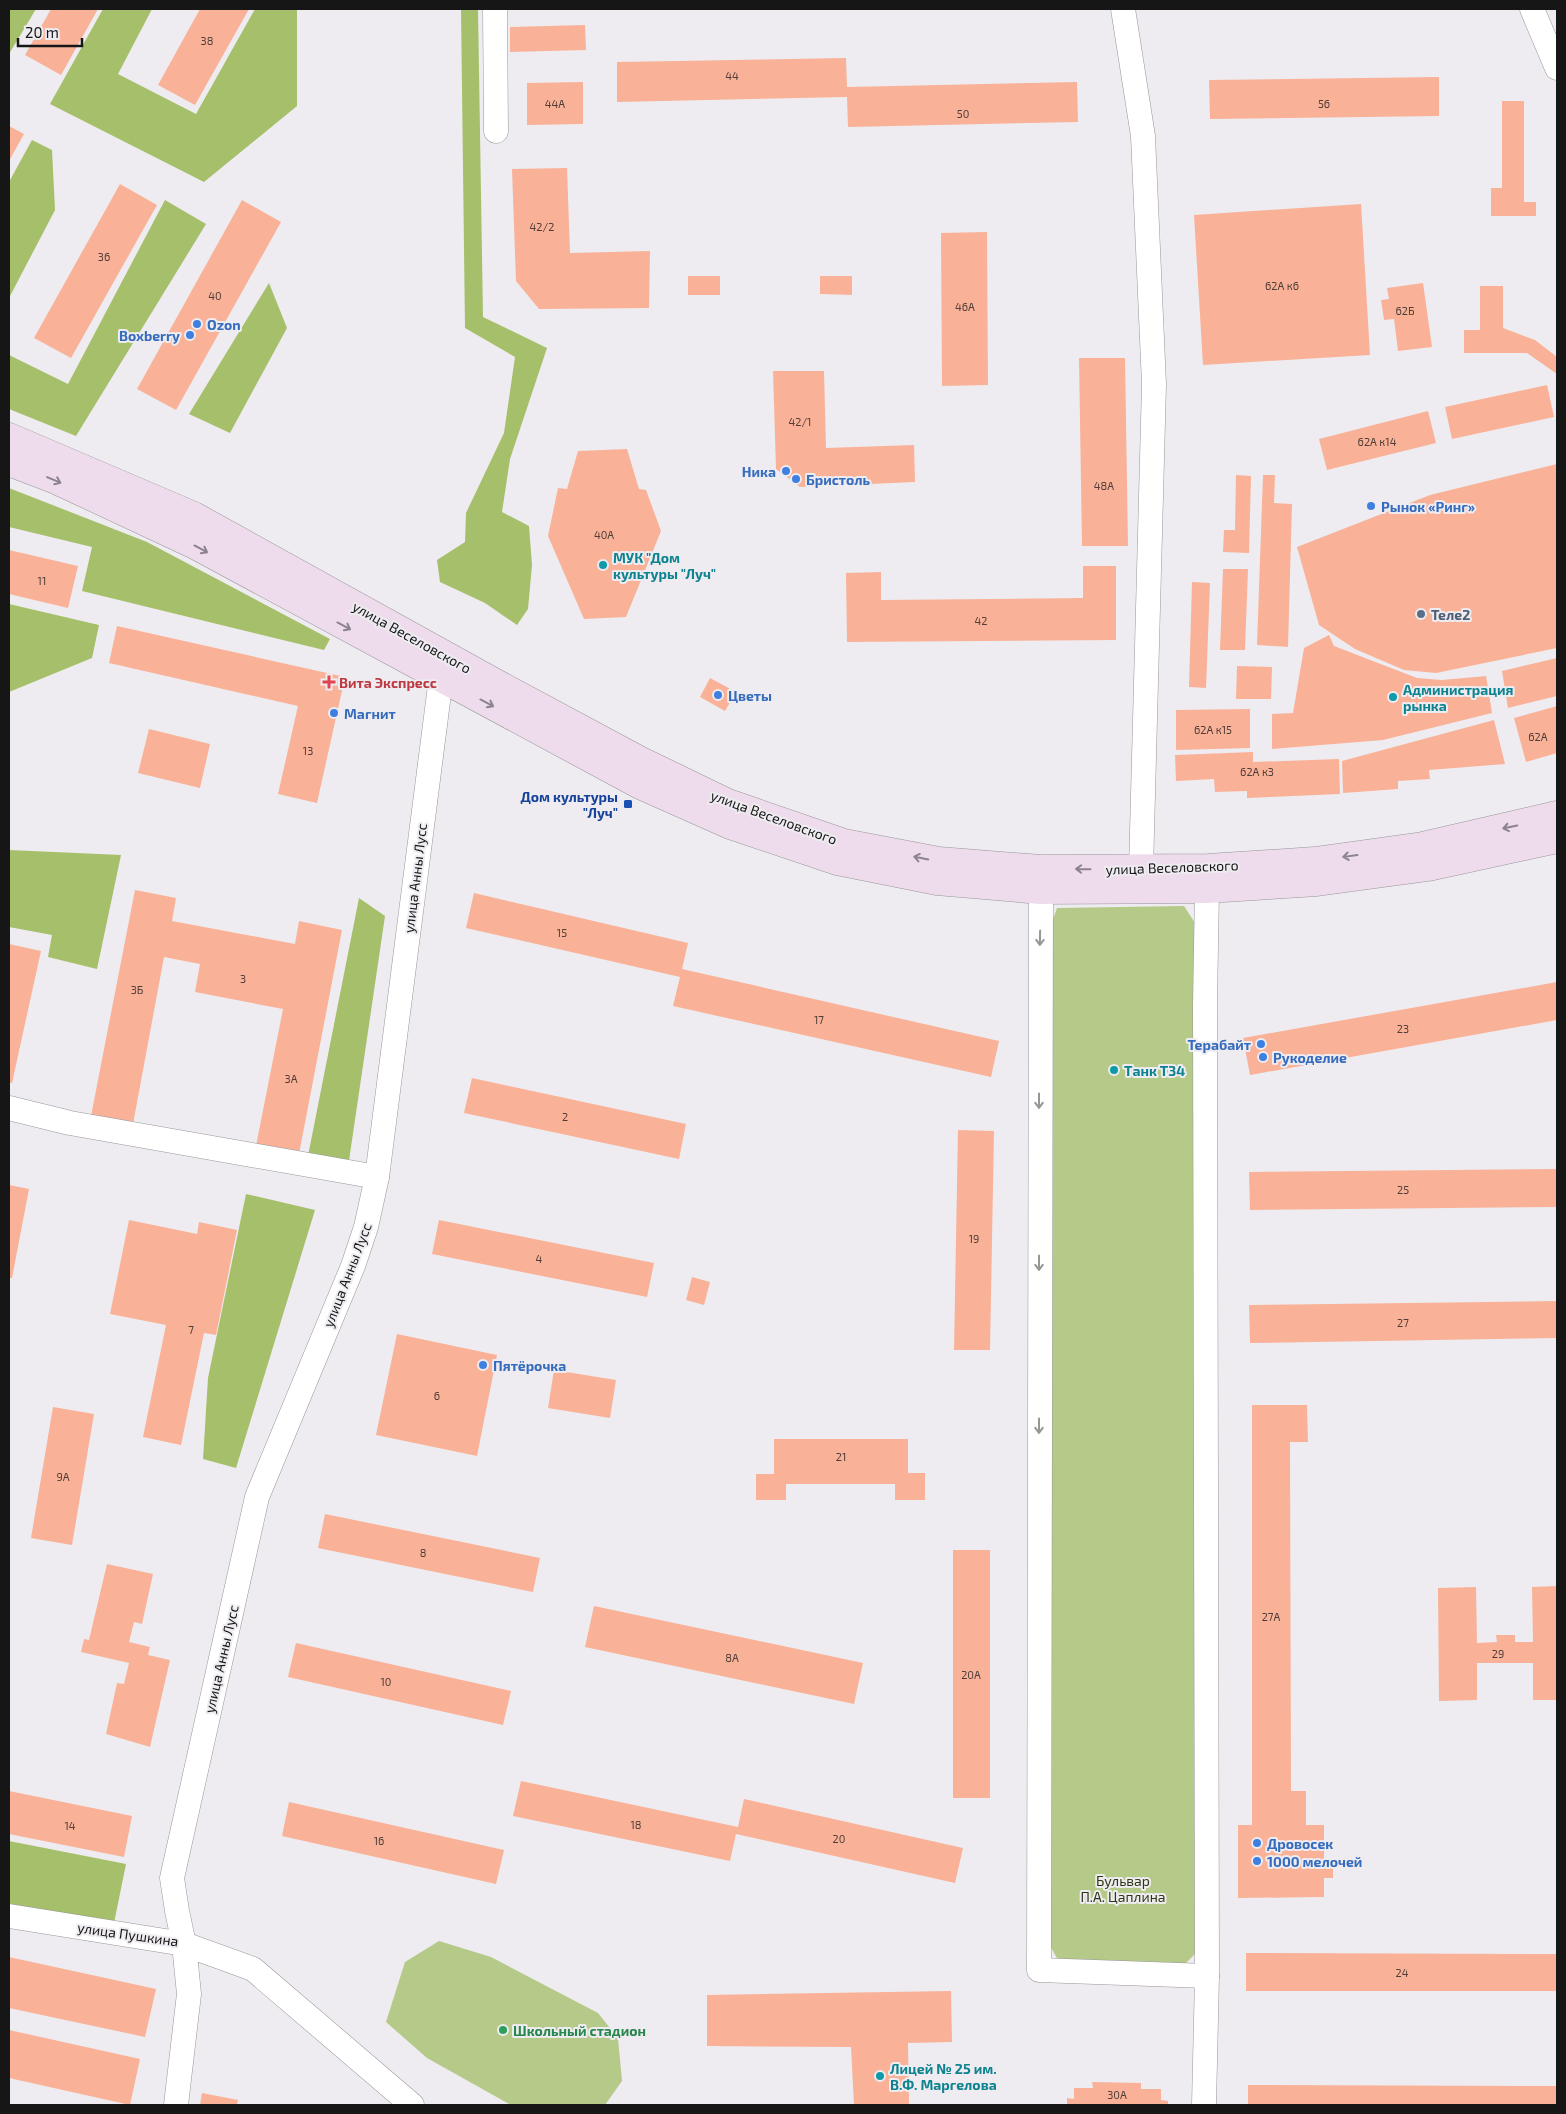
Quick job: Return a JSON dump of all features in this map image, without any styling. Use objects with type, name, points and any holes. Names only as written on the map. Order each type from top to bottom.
[{"type":"main road","name":"улица Веселовского","points":[[9,437],[194,516],[640,785],[730,825],[837,861],[937,881],[1208,879],[1317,882],[1428,867],[1557,839]]},
{"type":"main road","name":"улица Веселовского","points":[[9,462],[56,480],[193,544],[446,668]]},
{"type":"main road","name":"улица Веселовского","points":[[1041,879],[1141,870],[1208,879],[1315,860],[1423,846],[1557,815]]},
{"type":"street","points":[[495,9],[496,131]]},
{"type":"street","points":[[1123,9],[1143,136],[1154,384],[1141,870]]},
{"type":"street","points":[[1532,9],[1557,68]]},
{"type":"street","name":"улица Анны Лусс","points":[[172,1878],[257,1497],[353,1266],[366,1227],[377,1177],[446,668]]},
{"type":"street","points":[[1041,879],[1039,1970],[1207,1976]]},
{"type":"street","points":[[1204,2105],[1207,1976],[1205,1004],[1208,879]]},
{"type":"street","points":[[9,1108],[70,1123],[377,1177]]},
{"type":"street","name":"улица Пушкина","points":[[9,1916],[184,1944],[176,1911],[172,1878]]},
{"type":"street","points":[[176,2105],[189,1994],[184,1944],[253,1969],[412,2105]]},
{"type":"green space","points":[[9,9],[36,9],[9,54]]},
{"type":"green space","points":[[103,9],[152,9],[118,74],[196,114],[255,9],[297,9],[297,106],[204,182],[50,104]]},
{"type":"green space","points":[[461,9],[478,9],[483,317],[547,348],[510,459],[502,512],[529,526],[532,565],[528,609],[517,625],[485,603],[440,582],[437,560],[465,542],[466,513],[504,433],[515,357],[465,328]]},
{"type":"green space","points":[[32,140],[52,150],[55,210],[9,298],[9,182]]},
{"type":"green space","points":[[165,200],[206,224],[76,436],[9,409],[9,355],[68,384]]},
{"type":"green space","points":[[269,283],[287,328],[230,433],[189,414]]},
{"type":"green space","points":[[9,488],[147,542],[330,639],[324,650],[82,591],[92,547],[9,527]]},
{"type":"green space","points":[[9,604],[99,625],[92,658],[9,692]]},
{"type":"green space","points":[[9,850],[121,855],[97,969],[48,957],[52,935],[9,927]]},
{"type":"green space","points":[[359,898],[385,916],[346,1181],[305,1171]]},
{"type":"green space","name":"Бульвар П.А. Цаплина","points":[[1184,906],[1195,923],[1197,1952],[1184,1965],[1058,1960],[1048,1942],[1052,922],[1057,908]]},
{"type":"green space","points":[[246,1194],[315,1210],[236,1468],[203,1459],[208,1378]]},
{"type":"green space","points":[[9,1841],[126,1864],[114,1923],[9,1907]]},
{"type":"green space","name":"Школьный стадион","points":[[439,1941],[491,1957],[598,2013],[618,2038],[622,2081],[605,2105],[511,2105],[427,2058],[386,2022],[405,1962]]},
{"type":"building","points":[[51,9],[98,9],[61,75],[25,55]]},
{"type":"building","points":[[200,9],[249,9],[195,105],[158,85]]},
{"type":"building","points":[[585,25],[586,50],[510,52],[510,27]]},
{"type":"building","points":[[846,58],[847,87],[1077,82],[1078,122],[848,127],[847,97],[617,102],[617,62]]},
{"type":"building","points":[[1439,77],[1439,116],[1210,119],[1209,80]]},
{"type":"building","points":[[583,82],[583,124],[527,125],[527,83]]},
{"type":"building","points":[[1502,101],[1524,101],[1524,202],[1536,202],[1536,216],[1491,216],[1491,188],[1502,188]]},
{"type":"building","points":[[9,126],[24,134],[9,161]]},
{"type":"building","points":[[567,168],[570,253],[650,251],[649,308],[539,309],[516,281],[512,169]]},
{"type":"building","points":[[120,184],[157,205],[71,358],[34,338]]},
{"type":"building","points":[[242,200],[281,222],[176,410],[137,389]]},
{"type":"building","points":[[1361,204],[1370,355],[1203,365],[1194,215]]},
{"type":"building","points":[[987,232],[988,385],[942,386],[941,233]]},
{"type":"building","points":[[688,276],[720,276],[720,295],[688,295]]},
{"type":"building","points":[[820,276],[852,276],[852,295],[820,294]]},
{"type":"building","points":[[1423,283],[1432,347],[1398,351],[1394,319],[1384,320],[1381,300],[1389,299],[1387,288]]},
{"type":"building","points":[[1480,286],[1503,286],[1503,328],[1535,340],[1557,357],[1557,374],[1527,353],[1464,353],[1464,330],[1480,330]]},
{"type":"building","points":[[1079,358],[1125,358],[1128,546],[1082,546]]},
{"type":"building","points":[[773,371],[824,371],[826,448],[914,445],[915,482],[800,487],[776,469]]},
{"type":"building","points":[[1547,385],[1554,417],[1452,439],[1445,407]]},
{"type":"building","points":[[1428,411],[1436,443],[1327,470],[1319,439]]},
{"type":"building","points":[[627,449],[639,489],[646,490],[661,531],[626,617],[584,619],[548,536],[558,488],[567,489],[578,451]]},
{"type":"building","points":[[1557,464],[1557,648],[1436,673],[1404,670],[1355,649],[1319,625],[1297,547],[1430,495]]},
{"type":"building","points":[[1236,475],[1251,476],[1249,553],[1223,552],[1224,530],[1235,530]]},
{"type":"building","points":[[1263,475],[1275,475],[1274,503],[1292,504],[1288,647],[1257,645]]},
{"type":"building","points":[[9,550],[78,566],[68,608],[9,594]]},
{"type":"building","points":[[1083,566],[1116,566],[1116,640],[847,642],[846,573],[881,572],[881,600],[1083,598]]},
{"type":"building","points":[[1223,569],[1248,569],[1245,650],[1220,650]]},
{"type":"building","points":[[1192,582],[1210,583],[1206,688],[1189,687]]},
{"type":"building","points":[[117,626],[345,677],[317,803],[278,794],[298,706],[109,663]]},
{"type":"building","name":"Администрация рынка","points":[[1329,635],[1334,646],[1417,678],[1442,680],[1486,676],[1492,713],[1383,740],[1272,749],[1272,714],[1293,713],[1304,648]]},
{"type":"building","points":[[1557,658],[1557,696],[1508,708],[1502,671]]},
{"type":"building","points":[[1237,666],[1272,667],[1271,699],[1236,699]]},
{"type":"building","name":"Цветы","points":[[710,678],[736,692],[725,711],[700,697]]},
{"type":"building","points":[[1557,706],[1557,753],[1526,762],[1514,718]]},
{"type":"building","points":[[1250,709],[1250,748],[1176,750],[1176,710]]},
{"type":"building","points":[[1494,720],[1505,764],[1429,770],[1430,779],[1398,781],[1398,789],[1343,793],[1342,761]]},
{"type":"building","points":[[149,729],[210,744],[200,788],[138,773]]},
{"type":"building","points":[[1253,752],[1253,762],[1339,759],[1340,794],[1247,798],[1247,791],[1215,792],[1214,779],[1176,781],[1175,755]]},
{"type":"building","points":[[135,890],[176,898],[172,921],[295,944],[299,921],[342,930],[299,1154],[256,1146],[283,1009],[195,992],[200,964],[164,957],[133,1124],[91,1116]]},
{"type":"building","points":[[474,893],[688,943],[682,969],[999,1041],[991,1077],[673,1006],[680,977],[466,928]]},
{"type":"building","points":[[9,944],[41,951],[12,1083],[9,1083]]},
{"type":"building","points":[[1557,982],[1557,1020],[1250,1075],[1243,1038]]},
{"type":"building","points":[[472,1078],[686,1124],[679,1159],[464,1113]]},
{"type":"building","points":[[958,1130],[994,1131],[990,1350],[954,1350]]},
{"type":"building","points":[[1557,1169],[1557,1207],[1250,1210],[1249,1172]]},
{"type":"building","points":[[9,1185],[29,1189],[12,1278],[9,1278]]},
{"type":"building","points":[[129,1220],[197,1234],[199,1222],[237,1230],[216,1335],[204,1333],[181,1445],[143,1437],[166,1325],[110,1314]]},
{"type":"building","points":[[439,1220],[654,1263],[647,1297],[432,1254]]},
{"type":"building","points":[[692,1277],[710,1282],[704,1305],[686,1300]]},
{"type":"building","points":[[1557,1301],[1557,1338],[1250,1343],[1249,1305]]},
{"type":"building","points":[[397,1334],[497,1355],[477,1456],[376,1435]]},
{"type":"building","points":[[554,1370],[616,1380],[610,1418],[548,1408]]},
{"type":"building","points":[[1252,1405],[1307,1405],[1308,1442],[1290,1442],[1291,1791],[1306,1791],[1306,1825],[1324,1825],[1324,1859],[1333,1859],[1333,1878],[1324,1878],[1324,1897],[1238,1898],[1238,1825],[1252,1825]]},
{"type":"building","points":[[53,1407],[94,1414],[72,1545],[31,1538]]},
{"type":"building","points":[[774,1439],[908,1439],[908,1473],[925,1473],[925,1500],[895,1500],[895,1484],[786,1484],[786,1500],[756,1500],[756,1474],[774,1474]]},
{"type":"building","points":[[325,1514],[540,1558],[533,1592],[318,1548]]},
{"type":"building","points":[[953,1550],[990,1550],[990,1798],[953,1798]]},
{"type":"building","points":[[107,1564],[153,1574],[142,1624],[134,1622],[129,1642],[150,1647],[148,1655],[170,1660],[150,1747],[106,1734],[117,1683],[124,1684],[129,1663],[81,1652],[84,1639],[89,1640]]},
{"type":"building","points":[[1557,1586],[1557,1700],[1533,1700],[1533,1663],[1477,1663],[1477,1700],[1439,1701],[1438,1588],[1476,1587],[1477,1643],[1497,1642],[1496,1635],[1515,1635],[1515,1642],[1533,1642],[1532,1587]]},
{"type":"building","points":[[594,1606],[863,1663],[854,1704],[585,1647]]},
{"type":"building","points":[[296,1643],[511,1691],[503,1725],[288,1677]]},
{"type":"building","points":[[521,1781],[738,1827],[744,1799],[963,1848],[955,1883],[736,1834],[730,1861],[513,1816]]},
{"type":"building","points":[[9,1791],[132,1816],[124,1857],[9,1834]]},
{"type":"building","points":[[289,1802],[504,1850],[496,1884],[282,1836]]},
{"type":"building","points":[[1246,1953],[1557,1954],[1557,1991],[1246,1991]]},
{"type":"building","points":[[9,1957],[156,1989],[145,2037],[9,2008]]},
{"type":"building","name":"Лицей № 25 им. В.Ф. Маргелова","points":[[951,1991],[952,2042],[908,2043],[909,2105],[854,2105],[851,2047],[707,2046],[707,1995]]},
{"type":"building","points":[[9,2030],[140,2059],[130,2105],[9,2078]]},
{"type":"building","points":[[1092,2082],[1141,2083],[1141,2089],[1161,2089],[1161,2100],[1168,2101],[1168,2105],[1067,2105],[1067,2098],[1074,2099],[1074,2088],[1093,2088]]},
{"type":"building","points":[[1248,2085],[1557,2086],[1557,2105],[1248,2105]]},
{"type":"building","points":[[202,2093],[238,2100],[237,2105],[200,2105]]},
{"type":"place","name":"Ozon","points":[[197,324]]},
{"type":"place","name":"Boxberry","points":[[190,335]]},
{"type":"place","name":"Ника","points":[[786,471]]},
{"type":"place","name":"Бристоль","points":[[796,479]]},
{"type":"place","name":"Рынок «Ринг»","points":[[1371,506]]},
{"type":"place","name":"МУК \"Дом культуры \"Луч\"","points":[[603,565]]},
{"type":"place","name":"Теле2","points":[[1421,614]]},
{"type":"place","name":"Вита Экспресс","points":[[329,682]]},
{"type":"place","name":"Цветы","points":[[718,695]]},
{"type":"place","name":"Администрация рынка","points":[[1393,697]]},
{"type":"place","name":"Магнит","points":[[334,713]]},
{"type":"place","name":"Дом культуры \"Луч\"","points":[[628,804]]},
{"type":"place","name":"Терабайт","points":[[1261,1044]]},
{"type":"place","name":"Рукоделие","points":[[1263,1057]]},
{"type":"place","name":"Танк T34","points":[[1114,1070]]},
{"type":"place","name":"Пятёрочка","points":[[483,1365]]},
{"type":"place","name":"Дровосек","points":[[1257,1843]]},
{"type":"place","name":"1000 мелочей","points":[[1257,1861]]},
{"type":"place","name":"Школьный стадион","points":[[503,2030]]},
{"type":"place","name":"Лицей № 25 им. В.Ф. Маргелова","points":[[880,2076]]}]
